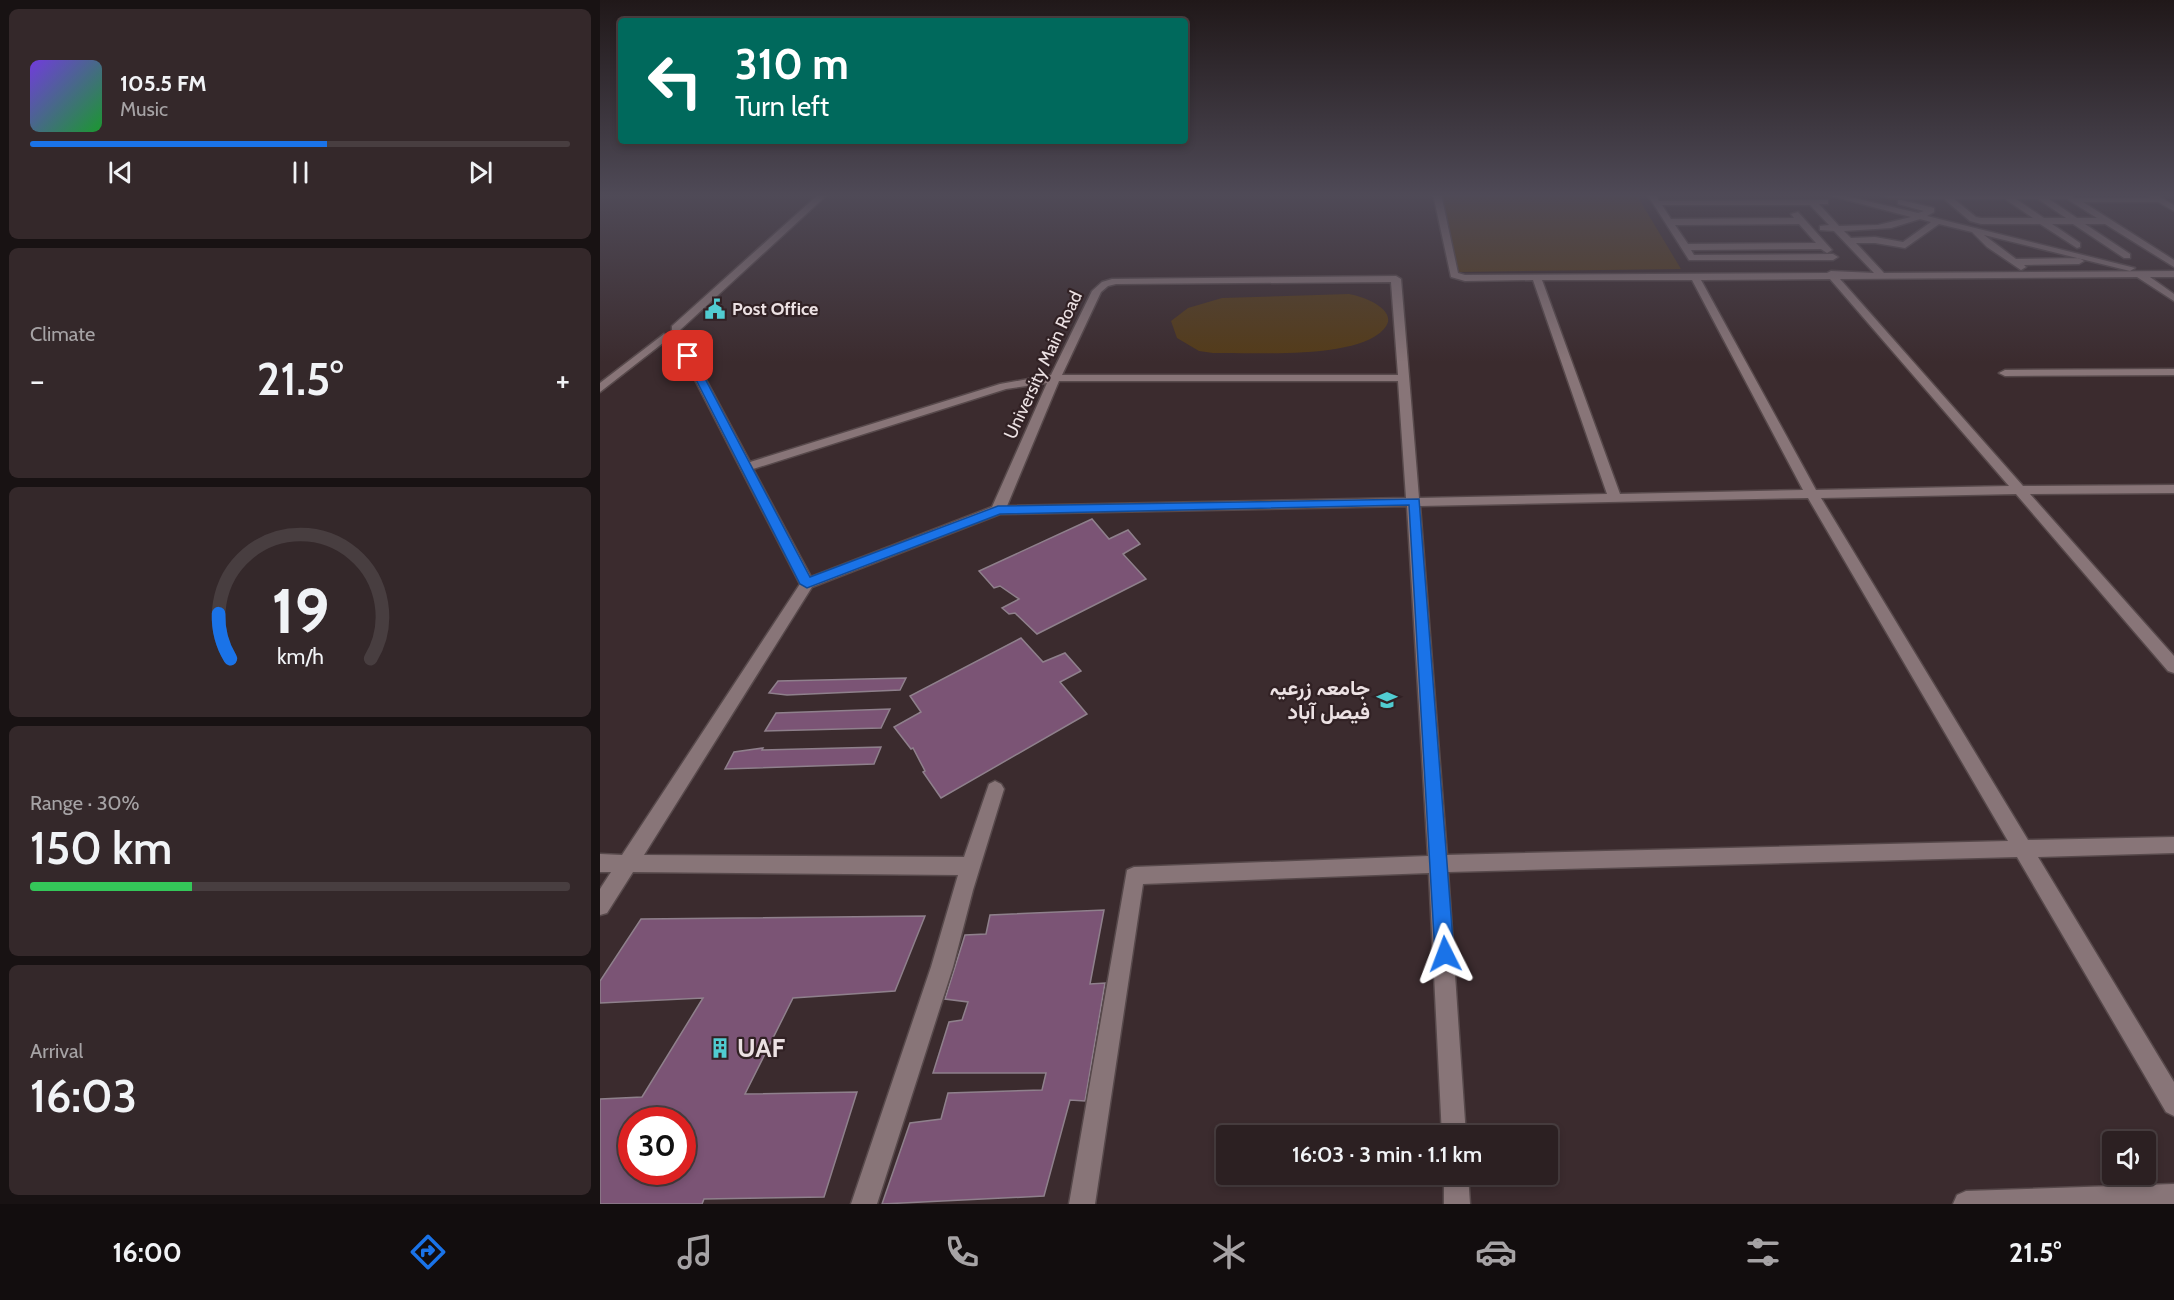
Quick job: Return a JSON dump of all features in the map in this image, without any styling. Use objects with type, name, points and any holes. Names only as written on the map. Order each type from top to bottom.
[{"type":"street","points":[[680,331],[737,270],[760,250]]},
{"type":"street","points":[[600,389],[664,337],[680,331],[772,250]]},
{"type":"street","points":[[1449,250],[1454,275],[1465,278],[1831,274],[2174,274]]},
{"type":"street","points":[[1687,250],[1812,494],[2174,1104]]},
{"type":"street","points":[[1827,250],[1849,274]]},
{"type":"street","points":[[1857,250],[1880,274]]},
{"type":"street","points":[[1999,250],[2017,264],[2100,261]]},
{"type":"street","points":[[2054,250],[2153,274]]},
{"type":"street","points":[[2119,250],[2127,256]]},
{"type":"street","points":[[2152,250],[2174,264]]},
{"type":"street","points":[[1692,258],[1833,257]]},
{"type":"street","points":[[737,270],[750,270]]},
{"type":"street","points":[[1831,274],[2174,668]]},
{"type":"street","points":[[2139,274],[2174,298]]},
{"type":"street","name":"University Main Road","points":[[998,510],[1055,378],[1097,291],[1105,284],[1115,281],[1396,279],[1404,378]]},
{"type":"street","points":[[1537,279],[1615,498]]},
{"type":"street","points":[[680,331],[807,584]]},
{"type":"street","points":[[2005,373],[2174,372]]},
{"type":"street","points":[[747,467],[1004,386],[1055,378],[1404,378],[1440,864],[1453,1125]]},
{"type":"street","points":[[600,906],[807,584],[998,510],[2174,489]]},
{"type":"street","points":[[864,1204],[942,967],[970,866],[995,789]]},
{"type":"street","points":[[1082,1204],[1134,876],[1440,864],[2020,847],[2174,845]]},
{"type":"street","points":[[600,863],[970,866]]},
{"type":"street","points":[[1457,1185],[1458,1204]]},
{"type":"street","points":[[1966,1204],[2174,1197]]},
{"type":"shaded area","points":[[1453,250],[1670,250],[1681,269],[1459,272]]},
{"type":"shaded area","points":[[1349,294],[1378,305],[1388,316],[1388,322],[1384,329],[1370,339],[1351,346],[1329,350],[1278,353],[1199,351],[1177,338],[1171,321],[1188,308],[1222,298]]},
{"type":"building","points":[[1092,519],[1109,539],[1128,530],[1140,544],[1123,554],[1146,579],[1037,634],[1015,613],[1009,614],[1002,608],[1019,599],[1000,586],[994,588],[979,571]]},
{"type":"building","points":[[1021,638],[1043,662],[1065,653],[1081,671],[1060,682],[1087,714],[941,798],[923,772],[925,771],[913,748],[911,749],[894,727],[921,712],[910,696]]},
{"type":"building","points":[[906,678],[900,690],[787,695],[769,693],[778,681]]},
{"type":"building","points":[[890,709],[881,728],[765,731],[776,713]]},
{"type":"building","points":[[881,747],[874,764],[725,769],[734,752],[763,748],[762,750]]},
{"type":"building","points":[[1104,910],[1090,984],[1105,983],[1085,1101],[1070,1100],[1044,1196],[882,1204],[910,1123],[941,1119],[948,1093],[1042,1090],[1046,1073],[933,1073],[949,1022],[962,1020],[968,1002],[945,999],[965,935],[986,934],[990,915]]},
{"type":"building","name":"UAF","points":[[925,916],[895,991],[793,998],[745,1094],[857,1092],[824,1197],[704,1199],[702,1204],[600,1204],[600,1099],[642,1097],[703,998],[600,1003],[600,981],[641,919]]},
{"type":"place","name":"Post Office","points":[[715,309]]},
{"type":"place","name":"جامعہ زرعیہ فیصل آباد","points":[[1387,700]]},
{"type":"place","name":"UAF","points":[[720,1048]]},
{"type":"route","points":[[688,356],[807,584],[998,510],[1414,501],[1445,954]]}]
